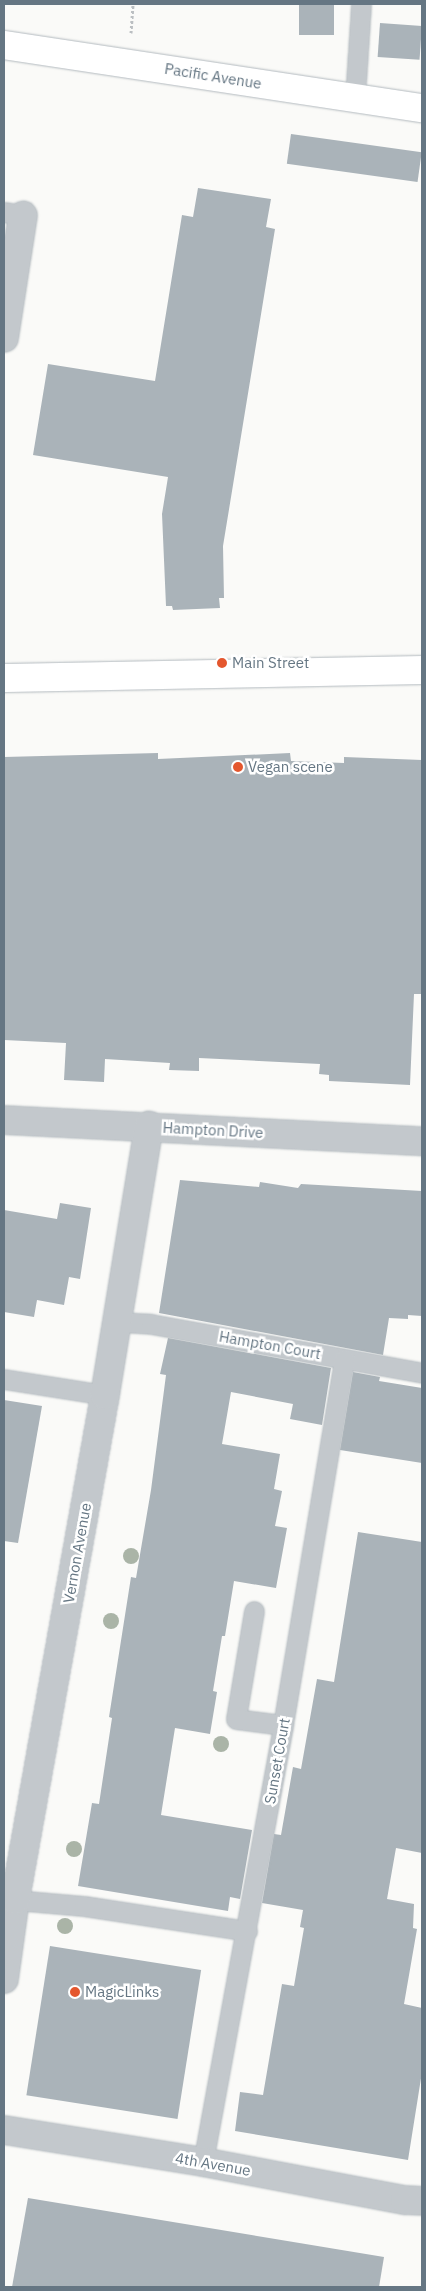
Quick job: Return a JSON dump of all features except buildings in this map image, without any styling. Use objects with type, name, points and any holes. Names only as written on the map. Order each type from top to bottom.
[{"type":"main road","name":"Pacific Avenue","points":[[4,45],[422,108]]},
{"type":"main road","points":[[4,678],[422,670]]},
{"type":"street","points":[[4,338],[14,214]]},
{"type":"street","name":"Hampton Drive","points":[[4,1120],[422,1141]]},
{"type":"street","name":"Vernon Avenue","points":[[4,1979],[14,1900],[118,1322],[149,1126]]},
{"type":"street","name":"4th Avenue","points":[[4,2130],[204,2162],[405,2200],[422,2200]]},
{"type":"lane","points":[[355,98],[361,4]]},
{"type":"lane","name":"Hampton Court","points":[[118,1322],[151,1324],[422,1373]]},
{"type":"lane","name":"Sunset Court","points":[[204,2162],[283,1726],[344,1359]]},
{"type":"lane","points":[[4,1379],[105,1395]]},
{"type":"lane","points":[[254,1611],[236,1719],[283,1726]]},
{"type":"lane","points":[[14,1900],[84,1906],[247,1931]]},
{"type":"place","name":"Main Street","points":[[222,663]]},
{"type":"place","name":"Vegan scene","points":[[238,767]]},
{"type":"place","name":"MagicLinks","points":[[75,1992]]}]
